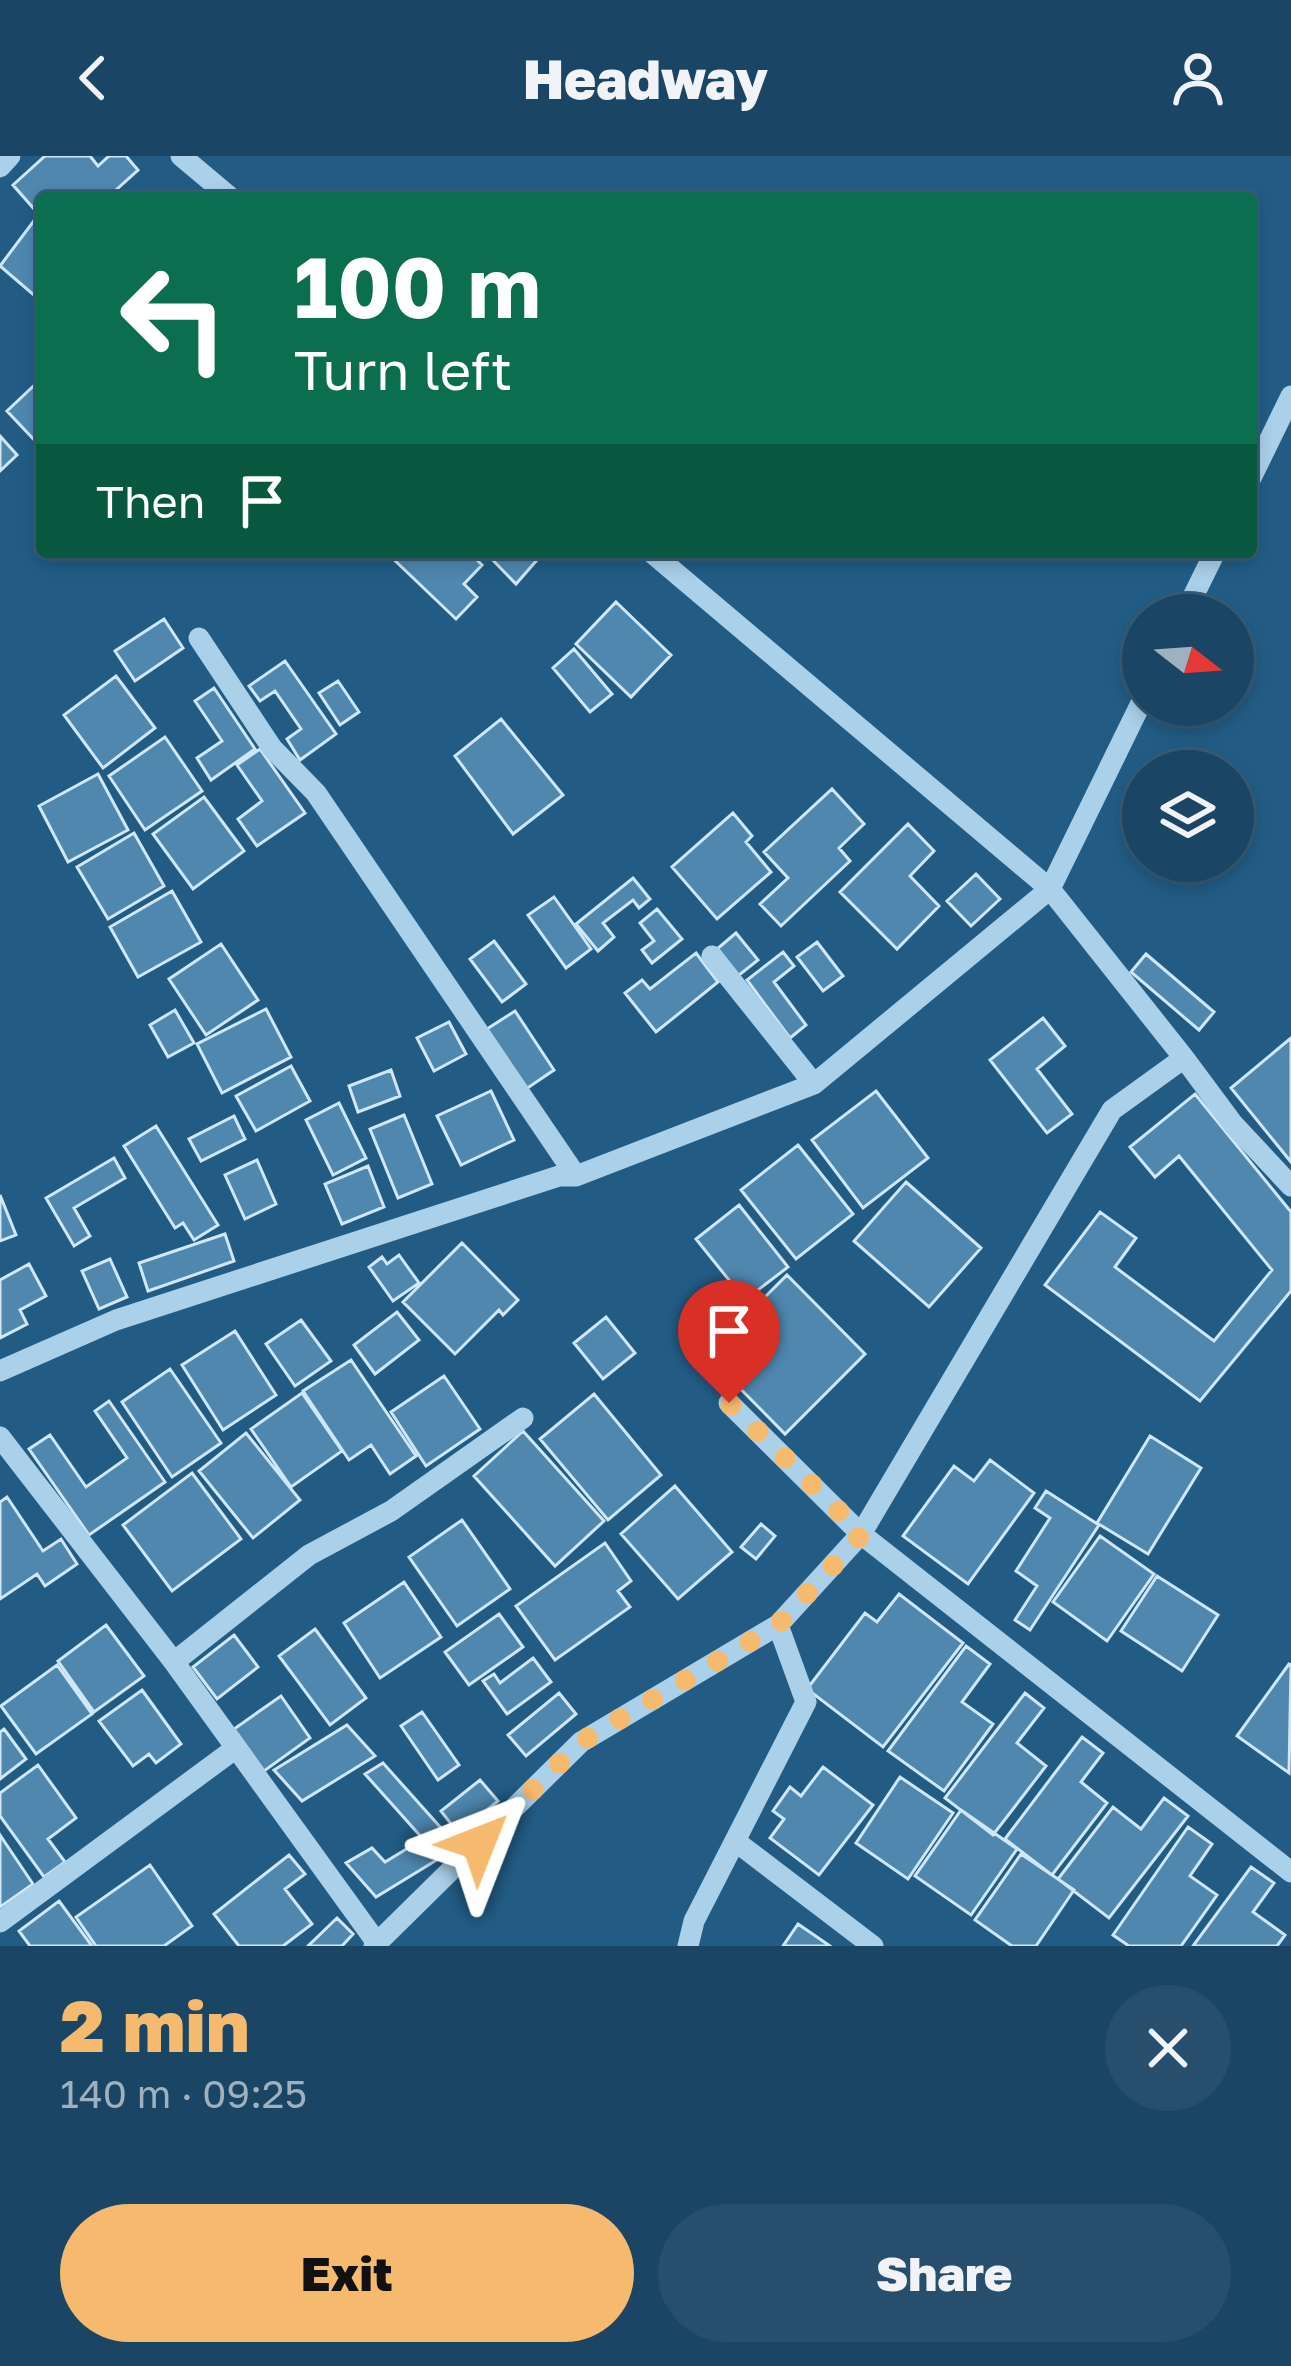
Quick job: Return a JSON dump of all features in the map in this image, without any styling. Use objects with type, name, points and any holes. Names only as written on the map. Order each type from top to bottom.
[{"type":"street","points":[[0,167],[10,156]]},
{"type":"street","points":[[181,156],[224,192]]},
{"type":"street","points":[[1257,466],[1291,396]]},
{"type":"street","points":[[658,558],[1050,889],[1233,1124],[1291,1186]]},
{"type":"street","points":[[1194,594],[1212,558]]},
{"type":"street","points":[[200,638],[272,748],[316,794],[576,1176]]},
{"type":"street","points":[[0,1371],[116,1320],[559,1176],[576,1176],[814,1084],[1050,889],[1130,726]]},
{"type":"street","points":[[712,956],[814,1084]]},
{"type":"street","points":[[0,1437],[174,1662],[376,1945],[581,1742],[778,1625],[862,1534],[1112,1110],[1184,1058]]},
{"type":"street","points":[[729,1403],[862,1534],[1291,1873]]},
{"type":"street","points":[[174,1662],[309,1555],[391,1511],[524,1418]]},
{"type":"street","points":[[688,1946],[694,1921],[806,1702],[778,1625]]},
{"type":"street","points":[[0,1922],[236,1748]]},
{"type":"street","points":[[735,1841],[873,1946]]},
{"type":"building","points":[[45,156],[90,156],[98,166],[109,156],[126,156],[138,170],[114,192],[36,192],[36,211],[13,185]]},
{"type":"building","points":[[33,222],[36,297],[0,266]]},
{"type":"building","points":[[36,384],[36,442],[7,411]]},
{"type":"building","points":[[0,436],[17,455],[0,471]]},
{"type":"building","points":[[392,558],[475,558],[482,565],[464,584],[477,597],[456,619]]},
{"type":"building","points":[[491,558],[539,558],[516,584]]},
{"type":"building","points":[[616,602],[671,655],[631,697],[576,644]]},
{"type":"building","points":[[164,619],[183,648],[135,681],[115,651]]},
{"type":"building","points":[[574,649],[612,694],[590,712],[553,668]]},
{"type":"building","points":[[285,661],[336,734],[300,760],[287,739],[301,729],[275,691],[260,701],[249,686]]},
{"type":"building","points":[[116,676],[155,728],[103,768],[64,715]]},
{"type":"building","points":[[338,681],[359,712],[340,725],[319,693]]},
{"type":"building","points":[[214,688],[255,749],[211,780],[197,758],[222,741],[195,701]]},
{"type":"building","points":[[501,719],[563,795],[513,834],[455,756]]},
{"type":"building","points":[[165,737],[202,791],[145,830],[109,776]]},
{"type":"building","points":[[260,749],[305,813],[257,846],[238,819],[262,801],[237,765]]},
{"type":"building","points":[[98,774],[128,830],[68,862],[39,806]]},
{"type":"building","points":[[832,789],[864,824],[839,848],[850,861],[781,926],[760,904],[788,878],[764,852]]},
{"type":"building","points":[[204,797],[244,851],[193,889],[153,834]]},
{"type":"building","points":[[733,813],[752,836],[746,842],[771,872],[717,919],[672,867]]},
{"type":"building","points":[[908,824],[934,851],[910,876],[939,906],[897,949],[840,892]]},
{"type":"building","points":[[134,833],[164,886],[108,919],[77,867]]},
{"type":"building","points":[[976,874],[1000,899],[971,926],[947,901]]},
{"type":"building","points":[[633,878],[650,899],[639,908],[633,900],[603,923],[614,937],[598,951],[576,924]]},
{"type":"building","points":[[172,891],[201,942],[138,977],[110,927]]},
{"type":"building","points":[[554,897],[591,949],[566,968],[528,915]]},
{"type":"building","points":[[657,909],[682,939],[652,963],[642,950],[654,941],[640,923]]},
{"type":"building","points":[[736,933],[758,960],[738,976],[717,949]]},
{"type":"building","points":[[494,941],[526,984],[502,1002],[470,959]]},
{"type":"building","points":[[817,942],[843,976],[823,991],[797,957]]},
{"type":"building","points":[[221,944],[258,1000],[206,1035],[169,979]]},
{"type":"building","points":[[783,952],[794,966],[774,982],[806,1025],[790,1038],[747,980]]},
{"type":"building","points":[[696,953],[718,982],[656,1032],[625,993],[642,980],[650,989]]},
{"type":"building","points":[[1146,954],[1214,1012],[1199,1030],[1131,972]]},
{"type":"building","points":[[266,1009],[291,1057],[222,1093],[197,1044]]},
{"type":"building","points":[[175,1010],[194,1043],[168,1057],[150,1025]]},
{"type":"building","points":[[515,1011],[554,1070],[526,1089],[487,1029]]},
{"type":"building","points":[[1043,1018],[1065,1046],[1037,1069],[1072,1114],[1047,1133],[990,1060]]},
{"type":"building","points":[[449,1022],[466,1054],[434,1071],[417,1038]]},
{"type":"building","points":[[1291,1038],[1291,1162],[1231,1088]]},
{"type":"building","points":[[291,1066],[310,1101],[256,1131],[236,1096]]},
{"type":"building","points":[[391,1070],[400,1096],[358,1112],[349,1086]]},
{"type":"building","points":[[491,1091],[514,1140],[461,1165],[437,1116]]},
{"type":"building","points":[[876,1091],[928,1158],[863,1208],[812,1140]]},
{"type":"building","points":[[1195,1094],[1291,1212],[1291,1291],[1200,1401],[1045,1285],[1100,1212],[1136,1238],[1115,1267],[1214,1341],[1272,1270],[1179,1156],[1155,1177],[1130,1147]]},
{"type":"building","points":[[339,1103],[366,1158],[333,1175],[306,1120]]},
{"type":"building","points":[[404,1115],[432,1184],[398,1198],[370,1129]]},
{"type":"building","points":[[234,1116],[245,1139],[201,1161],[189,1139]]},
{"type":"building","points":[[156,1126],[218,1225],[194,1240],[183,1223],[175,1228],[124,1146]]},
{"type":"building","points":[[798,1145],[853,1214],[796,1259],[741,1190]]},
{"type":"building","points":[[114,1158],[125,1178],[74,1208],[90,1236],[74,1246],[46,1198]]},
{"type":"building","points":[[257,1160],[276,1204],[245,1219],[225,1175]]},
{"type":"building","points":[[368,1166],[384,1207],[342,1224],[325,1184]]},
{"type":"building","points":[[906,1182],[981,1248],[929,1307],[854,1241]]},
{"type":"building","points":[[0,1195],[16,1235],[0,1241]]},
{"type":"building","points":[[739,1205],[788,1267],[745,1300],[696,1239]]},
{"type":"building","points":[[225,1234],[234,1261],[148,1291],[139,1263]]},
{"type":"building","points":[[462,1243],[518,1300],[503,1315],[499,1310],[455,1354],[403,1302]]},
{"type":"building","points":[[399,1255],[419,1283],[393,1301],[369,1267],[382,1257],[387,1264]]},
{"type":"building","points":[[110,1259],[127,1297],[99,1309],[82,1271]]},
{"type":"building","points":[[29,1264],[46,1296],[20,1310],[27,1324],[0,1338],[0,1280]]},
{"type":"building","points":[[787,1275],[865,1354],[785,1434],[707,1355]]},
{"type":"building","points":[[397,1312],[419,1340],[375,1374],[354,1345]]},
{"type":"building","points":[[606,1317],[635,1353],[603,1379],[574,1343]]},
{"type":"building","points":[[301,1320],[331,1361],[295,1386],[266,1344]]},
{"type":"building","points":[[235,1331],[276,1395],[223,1430],[182,1365]]},
{"type":"building","points":[[351,1360],[416,1456],[390,1474],[371,1445],[349,1460],[303,1391]]},
{"type":"building","points":[[170,1369],[221,1443],[172,1477],[122,1402]]},
{"type":"building","points":[[444,1376],[480,1429],[426,1466],[391,1412]]},
{"type":"building","points":[[302,1393],[342,1451],[291,1487],[251,1429]]},
{"type":"building","points":[[594,1394],[661,1475],[608,1520],[540,1439]]},
{"type":"building","points":[[109,1401],[165,1482],[89,1535],[29,1449],[50,1435],[86,1487],[127,1458],[95,1411]]},
{"type":"building","points":[[523,1431],[604,1521],[555,1566],[474,1476]]},
{"type":"building","points":[[246,1433],[300,1500],[253,1538],[199,1471]]},
{"type":"building","points":[[1150,1436],[1201,1468],[1148,1554],[1097,1523]]},
{"type":"building","points":[[990,1460],[1034,1493],[968,1584],[903,1536],[954,1466],[974,1481]]},
{"type":"building","points":[[192,1473],[241,1539],[172,1591],[123,1525]]},
{"type":"building","points":[[675,1486],[732,1552],[678,1599],[621,1534]]},
{"type":"building","points":[[1046,1491],[1099,1525],[1030,1630],[1015,1620],[1037,1586],[1016,1571],[1050,1518],[1035,1508]]},
{"type":"building","points":[[7,1497],[43,1551],[61,1539],[77,1564],[45,1586],[37,1574],[0,1599],[0,1502]]},
{"type":"building","points":[[462,1520],[510,1589],[457,1626],[409,1557]]},
{"type":"building","points":[[761,1524],[775,1536],[756,1559],[741,1547]]},
{"type":"building","points":[[1100,1536],[1154,1574],[1107,1641],[1053,1602]]},
{"type":"building","points":[[605,1543],[631,1581],[618,1591],[630,1607],[555,1660],[516,1606]]},
{"type":"building","points":[[1157,1576],[1218,1615],[1182,1671],[1121,1631]]},
{"type":"building","points":[[404,1582],[441,1637],[380,1678],[344,1623]]},
{"type":"building","points":[[899,1594],[963,1643],[883,1747],[807,1689],[865,1613],[877,1622]]},
{"type":"building","points":[[499,1614],[523,1647],[469,1685],[445,1652]]},
{"type":"building","points":[[106,1625],[144,1676],[94,1712],[58,1661]]},
{"type":"building","points":[[315,1629],[366,1698],[330,1725],[279,1656]]},
{"type":"building","points":[[234,1635],[258,1667],[217,1699],[193,1667]]},
{"type":"building","points":[[966,1646],[990,1664],[962,1702],[993,1724],[944,1791],[888,1751]]},
{"type":"building","points":[[533,1658],[551,1682],[507,1714],[483,1681],[494,1674],[500,1683]]},
{"type":"building","points":[[57,1665],[92,1714],[36,1754],[1,1706]]},
{"type":"building","points":[[1291,1665],[1289,1773],[1237,1736]]},
{"type":"building","points":[[142,1690],[181,1744],[156,1763],[149,1754],[133,1766],[99,1721]]},
{"type":"building","points":[[559,1693],[576,1714],[526,1756],[508,1735]]},
{"type":"building","points":[[1025,1693],[1044,1708],[1017,1743],[1046,1766],[993,1835],[945,1798]]},
{"type":"building","points":[[281,1696],[310,1738],[264,1771],[234,1729]]},
{"type":"building","points":[[422,1712],[459,1765],[438,1780],[401,1726]]},
{"type":"building","points":[[347,1725],[375,1756],[302,1801],[274,1770]]},
{"type":"building","points":[[4,1729],[26,1759],[0,1779],[0,1732]]},
{"type":"building","points":[[1082,1737],[1103,1753],[1081,1782],[1107,1803],[1052,1875],[1005,1839]]},
{"type":"building","points":[[383,1763],[458,1847],[376,1897],[346,1863],[372,1848],[385,1862],[423,1839],[365,1774]]},
{"type":"building","points":[[38,1765],[76,1818],[48,1839],[65,1862],[44,1877],[0,1816],[0,1793]]},
{"type":"building","points":[[823,1767],[873,1805],[819,1875],[770,1838],[784,1819],[773,1811],[790,1787],[801,1796]]},
{"type":"building","points":[[900,1777],[953,1813],[908,1879],[856,1843]]},
{"type":"building","points":[[480,1780],[498,1801],[458,1833],[441,1811]]},
{"type":"building","points":[[1164,1798],[1188,1816],[1109,1918],[1058,1879],[1113,1807],[1141,1829]]},
{"type":"building","points":[[961,1810],[1017,1849],[971,1915],[915,1876]]},
{"type":"building","points":[[1188,1827],[1212,1844],[1190,1876],[1217,1895],[1181,1946],[1129,1946],[1113,1935]]},
{"type":"building","points":[[0,1835],[33,1884],[0,1907]]},
{"type":"building","points":[[1021,1854],[1074,1890],[1036,1946],[1012,1946],[975,1920]]},
{"type":"building","points":[[289,1855],[305,1874],[285,1889],[312,1924],[283,1946],[239,1946],[214,1914]]},
{"type":"building","points":[[150,1865],[192,1926],[164,1946],[96,1946],[76,1917]]},
{"type":"building","points":[[1251,1867],[1274,1883],[1253,1912],[1285,1935],[1277,1946],[1193,1946]]},
{"type":"building","points":[[59,1901],[92,1946],[30,1946],[19,1931]]},
{"type":"building","points":[[337,1918],[353,1934],[342,1946],[308,1946]]},
{"type":"building","points":[[798,1924],[830,1946],[783,1946]]},
{"type":"route","points":[[479,1843],[581,1742],[778,1625],[862,1534],[729,1403]]}]
